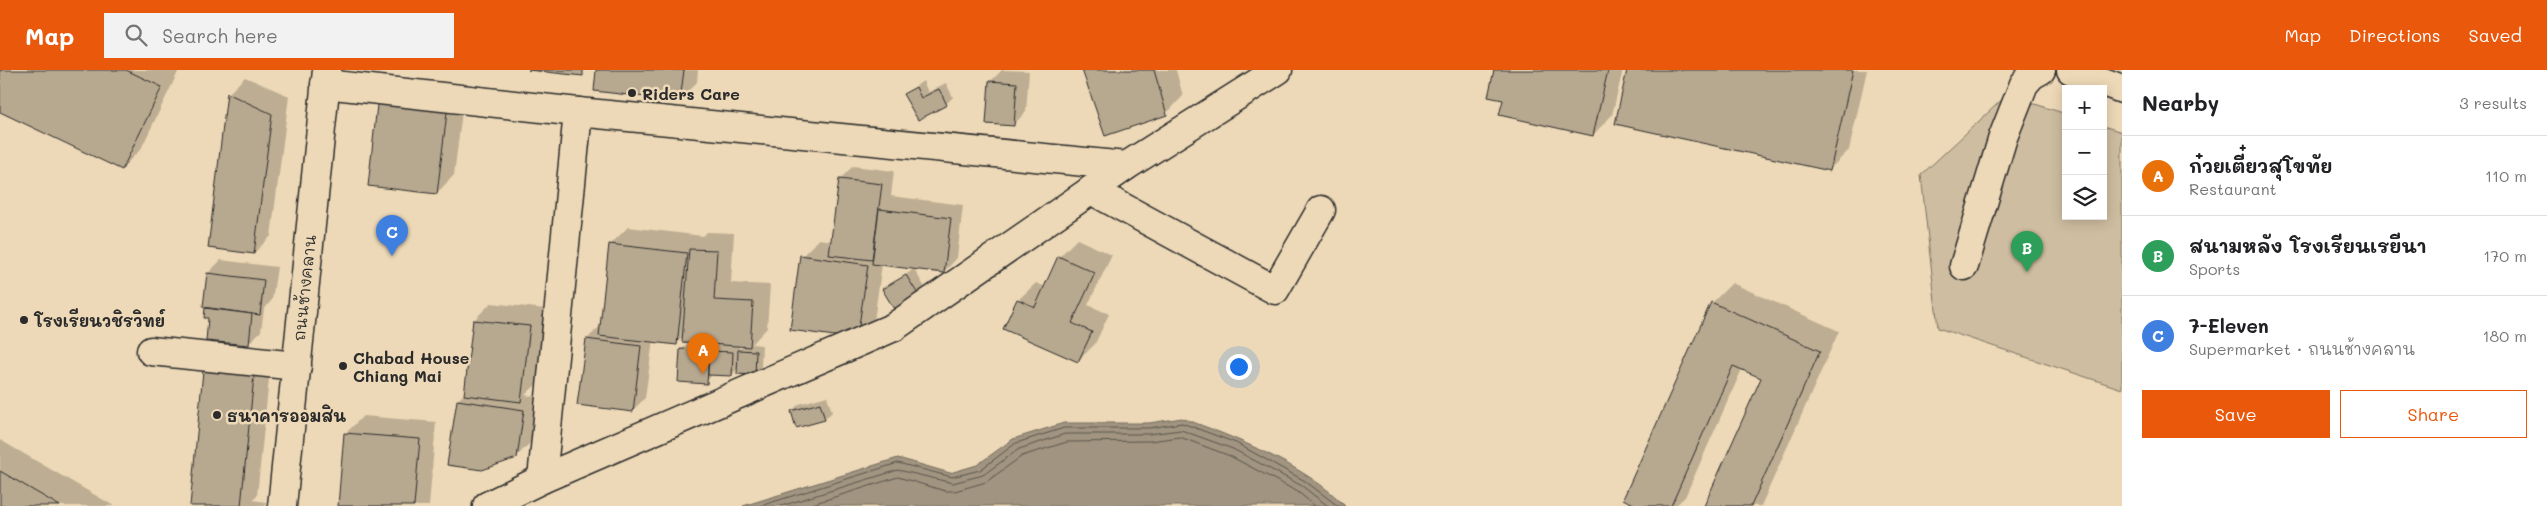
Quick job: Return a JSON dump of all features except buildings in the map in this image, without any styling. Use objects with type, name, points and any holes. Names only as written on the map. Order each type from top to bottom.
[{"type":"street","points":[[487,506],[542,479],[894,328],[1126,166],[1278,70]]},
{"type":"street","points":[[1964,266],[2003,137],[2024,84],[2032,75],[2042,70]]},
{"type":"street","points":[[2071,70],[2122,88]]},
{"type":"street","points":[[326,77],[578,112],[1126,166]]},
{"type":"street","name":"ถนนช้างคลาน","points":[[282,506],[326,77]]},
{"type":"street","points":[[542,479],[578,112]]},
{"type":"street","points":[[1091,190],[1275,290],[1321,210]]},
{"type":"street","points":[[151,351],[297,366]]},
{"type":"shaded area","points":[[2007,95],[2062,113],[2062,220],[2107,220],[2107,127],[2122,132],[2122,389],[1938,328],[1921,175]]},
{"type":"water","points":[[1182,418],[1269,454],[1311,478],[1345,506],[743,506],[898,458],[950,473],[977,465],[1013,439],[1064,423],[1149,423]]},
{"type":"place","name":"Riders Care","points":[[632,93]]},
{"type":"place","name":"7-Eleven","points":[[392,256]]},
{"type":"place","name":"สนามหลัง โรงเรียนเรยีนา","points":[[2027,272]]},
{"type":"place","name":"โรงเรียนวชิรวิทย์","points":[[24,320]]},
{"type":"place","name":"Chabad House Chiang Mai","points":[[343,366]]},
{"type":"place","name":"ก๋วยเตี๋ยวสุโขทัย","points":[[703,374]]},
{"type":"place","name":"ธนาคารออมสิน","points":[[217,415]]}]
